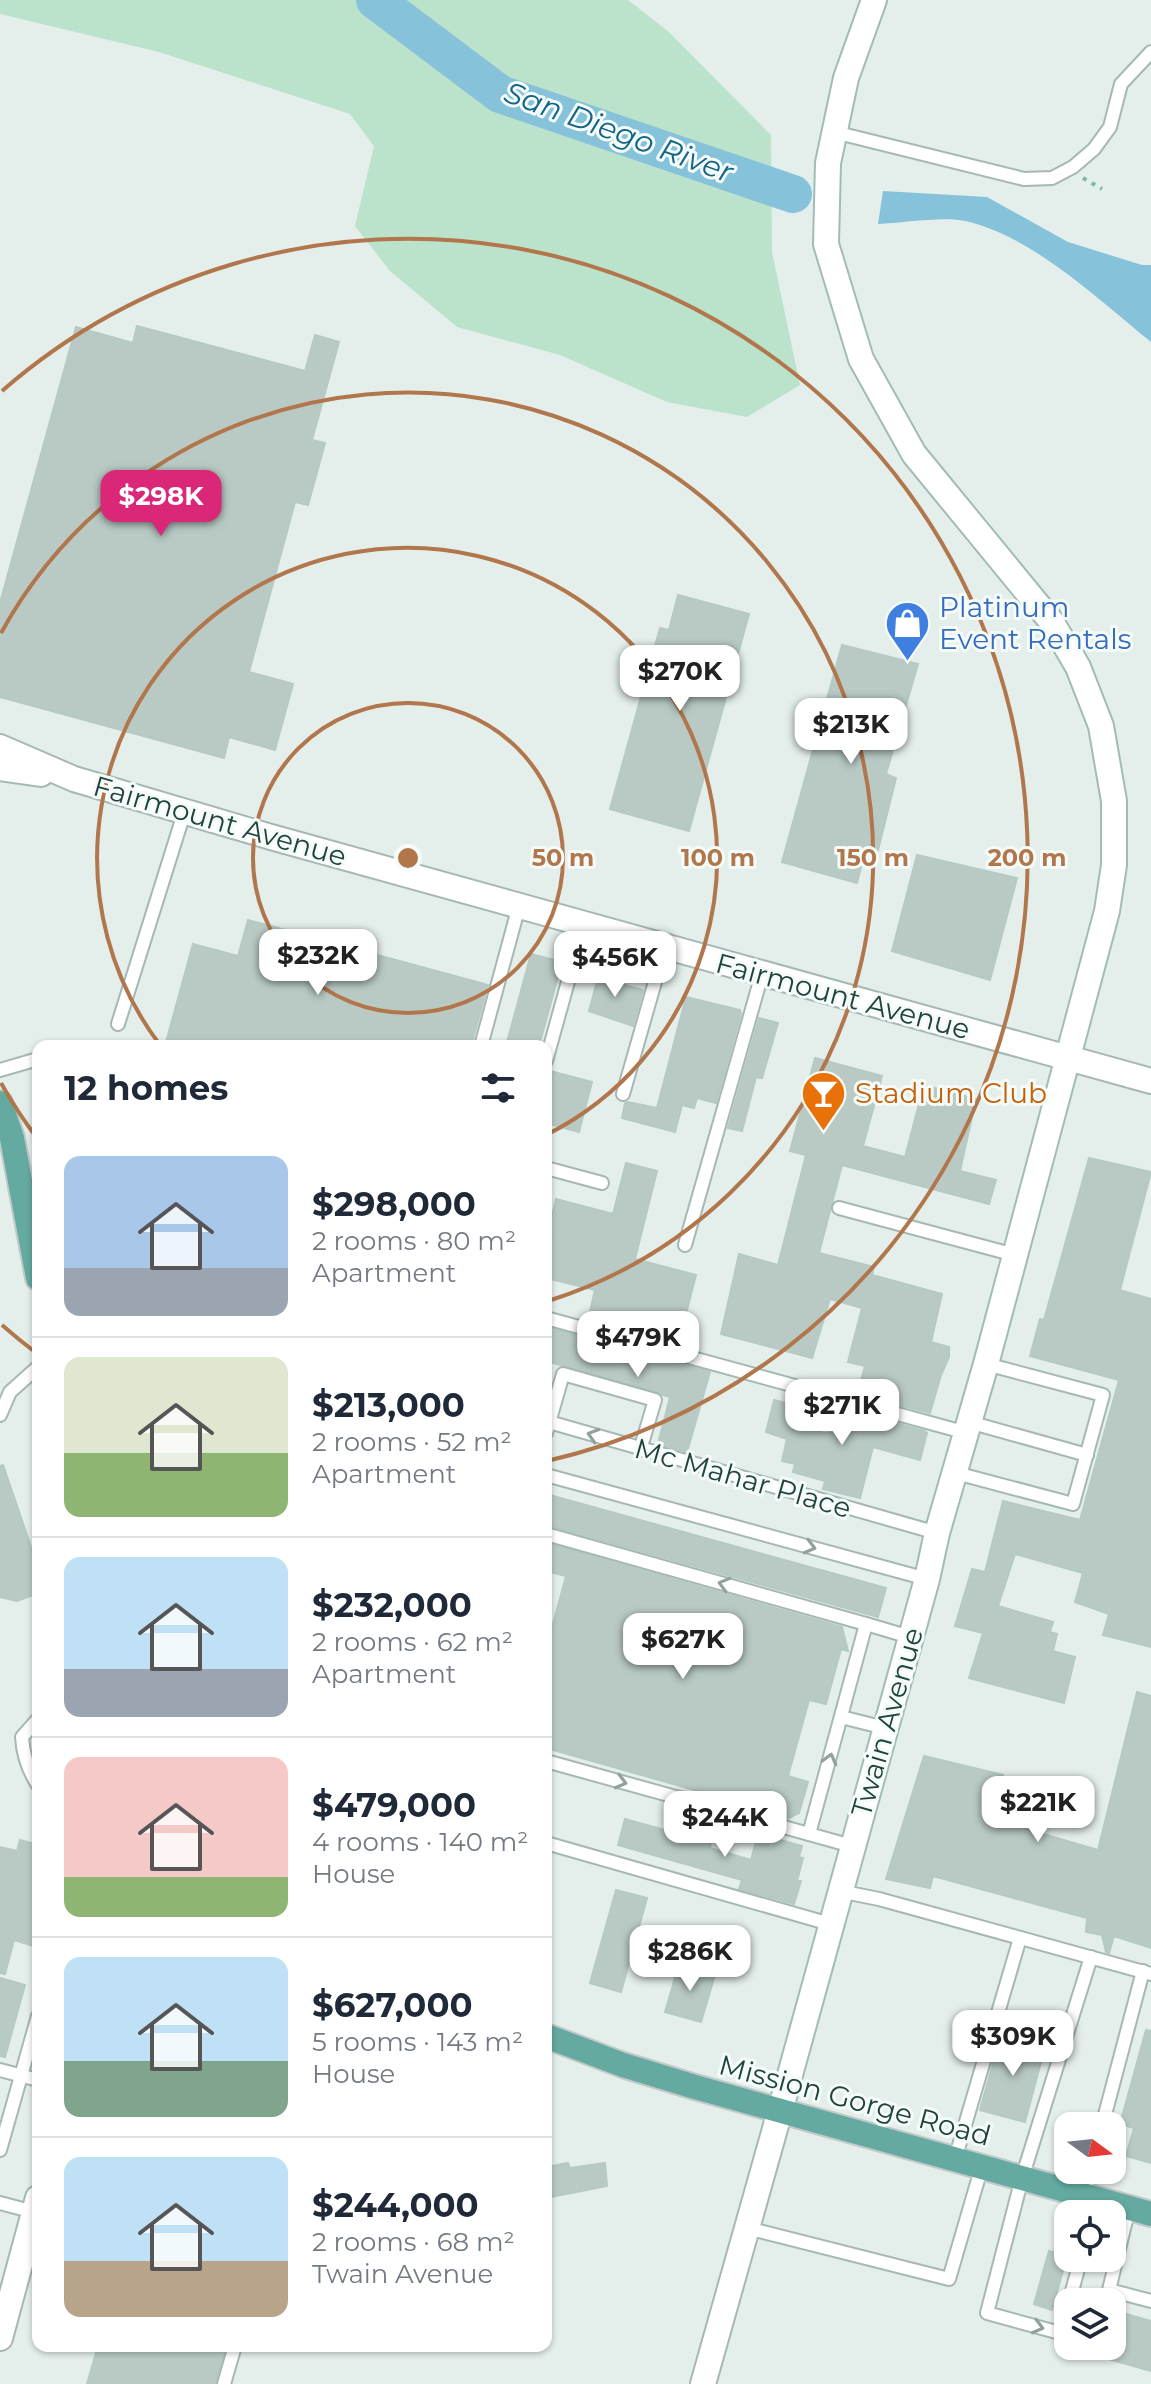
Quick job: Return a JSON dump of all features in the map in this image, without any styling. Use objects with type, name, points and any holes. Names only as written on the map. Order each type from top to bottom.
[{"type":"main road","name":"Twain Avenue","points":[[703,2384],[986,1364],[1107,911],[1114,865],[1114,801],[1101,726],[1078,667],[1051,621],[914,454],[861,359],[826,244],[828,163],[834,132],[846,78],[874,0]]},
{"type":"main road","name":"Fairmount Avenue","points":[[0,747],[74,779]]},
{"type":"main road","name":"Fairmount Avenue","points":[[0,768],[74,779],[271,837],[1151,1081]]},
{"type":"main road","points":[[0,1103],[12,1138],[32,1246]]},
{"type":"main road","name":"Mission Gorge Road","points":[[552,2038],[623,2065],[982,2166],[1085,2200]]},
{"type":"main road","points":[[0,2336],[32,2220]]},
{"type":"lane","points":[[834,132],[1024,179],[1052,178],[1073,167],[1094,149],[1110,127],[1121,84],[1151,52]]},
{"type":"lane","points":[[118,1024],[185,810]]},
{"type":"lane","points":[[483,1040],[519,906]]},
{"type":"lane","points":[[552,1040],[584,924]]},
{"type":"lane","points":[[623,1094],[665,947]]},
{"type":"lane","points":[[685,1245],[762,974]]},
{"type":"lane","points":[[0,1070],[32,1061]]},
{"type":"lane","points":[[552,1170],[602,1183]]},
{"type":"lane","points":[[839,1208],[1015,1255]]},
{"type":"lane","points":[[552,1320],[968,1428],[1087,1455]]},
{"type":"lane","points":[[956,1473],[1073,1504],[1087,1455],[1103,1395],[986,1364]]},
{"type":"lane","points":[[0,1415],[10,1392],[32,1372]]},
{"type":"lane","points":[[552,1414],[563,1374],[655,1400],[640,1450]]},
{"type":"lane","name":"Mc Mahar Place","points":[[552,1429],[640,1450],[937,1533]]},
{"type":"lane","points":[[552,1477],[927,1579]]},
{"type":"lane","points":[[552,1536],[910,1637]]},
{"type":"lane","points":[[809,1834],[866,1624]]},
{"type":"lane","points":[[841,1717],[885,1728]]},
{"type":"lane","points":[[32,1726],[22,1737],[32,1776]]},
{"type":"lane","points":[[552,1763],[852,1846]]},
{"type":"lane","points":[[552,1845],[830,1924]]},
{"type":"lane","points":[[839,1891],[879,1899],[1147,1972],[1106,2112]]},
{"type":"lane","points":[[955,2159],[1020,1938]]},
{"type":"lane","points":[[1054,2331],[987,2313],[1022,2178],[1091,1957]]},
{"type":"lane","points":[[0,2150],[32,2038]]},
{"type":"lane","points":[[0,2070],[32,2078]]},
{"type":"lane","points":[[747,2228],[949,2279],[982,2166]]},
{"type":"lane","points":[[0,2203],[32,2205]]},
{"type":"lane","points":[[1140,2211],[1109,2290],[1151,2301]]},
{"type":"lane","points":[[224,2384],[233,2352]]},
{"type":"green space","points":[[0,0],[628,0],[669,32],[771,135],[772,252],[800,385],[747,417],[667,402],[560,355],[457,327],[390,271],[355,226],[374,146],[350,114],[159,52],[0,14]]},
{"type":"water","points":[[883,191],[987,197],[1068,242],[1142,265],[1151,265],[1151,342],[1039,254],[990,228],[946,219],[878,224]]},
{"type":"building","points":[[137,326],[305,371],[315,335],[339,342],[312,440],[325,443],[308,505],[295,502],[249,672],[293,684],[275,750],[229,737],[224,758],[0,697],[0,603],[76,327],[133,343]]},
{"type":"building","points":[[678,595],[749,614],[689,831],[610,809],[660,628],[669,630]]},
{"type":"building","points":[[842,645],[918,664],[886,774],[896,778],[878,850],[866,847],[857,883],[782,862]]},
{"type":"building","points":[[917,855],[1017,878],[990,980],[892,951]]},
{"type":"building","points":[[248,920],[488,985],[473,1040],[167,1040],[193,944],[238,956]]},
{"type":"building","points":[[531,954],[562,962],[541,1040],[508,1040]]},
{"type":"building","points":[[600,970],[622,976],[620,984],[643,990],[633,1026],[589,1011]]},
{"type":"building","points":[[686,997],[740,1010],[716,1103],[697,1098],[694,1108],[682,1105],[675,1132],[622,1118],[625,1103],[628,1102],[657,1108]]},
{"type":"building","points":[[759,1018],[778,1023],[762,1078],[756,1077],[742,1131],[728,1128]]},
{"type":"building","points":[[815,1058],[882,1076],[863,1146],[905,1157],[924,1085],[976,1099],[960,1171],[996,1180],[989,1204],[842,1165],[819,1253],[874,1267],[872,1275],[942,1294],[931,1342],[949,1347],[949,1357],[930,1413],[857,1394],[865,1366],[848,1362],[862,1308],[830,1299],[812,1358],[721,1334],[739,1254],[778,1265],[806,1155],[790,1151]]},
{"type":"building","points":[[552,1072],[592,1082],[579,1132],[552,1125]]},
{"type":"building","points":[[1089,1158],[1151,1172],[1120,1290],[1151,1299],[1151,1647],[1103,1635],[1109,1614],[1075,1602],[1083,1573],[1015,1554],[998,1606],[1053,1622],[1050,1632],[1057,1634],[1053,1651],[1075,1657],[1064,1703],[969,1678],[983,1633],[955,1626],[972,1569],[985,1572],[1003,1501],[1080,1520],[1119,1380],[1030,1356],[1040,1319],[1044,1320]]},
{"type":"building","points":[[626,1163],[657,1171],[635,1259],[696,1275],[678,1345],[588,1320],[595,1290],[552,1279],[552,1216],[556,1199],[613,1214]]},
{"type":"building","points":[[552,1329],[710,1372],[687,1452],[658,1444],[670,1397],[552,1363]]},
{"type":"building","points":[[774,1400],[797,1406],[793,1425],[824,1433],[838,1432],[844,1409],[924,1431],[927,1433],[920,1460],[873,1447],[860,1498],[823,1489],[825,1481],[793,1472],[795,1464],[782,1461],[787,1439],[766,1432]]},
{"type":"building","points":[[3,1465],[32,1550],[32,1595],[17,1601],[0,1597],[0,1466]]},
{"type":"building","points":[[552,1496],[886,1588],[878,1617],[552,1527]]},
{"type":"building","points":[[552,1545],[842,1627],[848,1651],[841,1649],[826,1704],[809,1700],[788,1776],[808,1782],[799,1813],[787,1819],[765,1810],[552,1750],[552,1628],[566,1576],[552,1572]]},
{"type":"building","points":[[1137,1692],[1151,1696],[1151,1948],[1114,1936],[1109,1953],[1106,1952],[1102,1935],[1086,1932],[1087,1918],[933,1876],[930,1888],[886,1879],[924,1756],[1003,1775],[988,1818],[1098,1850]]},
{"type":"building","points":[[625,1819],[711,1843],[710,1848],[751,1860],[758,1834],[802,1846],[799,1857],[803,1858],[797,1881],[801,1881],[794,1904],[739,1889],[742,1880],[618,1845]]},
{"type":"building","points":[[20,1840],[32,1843],[32,1945],[14,1940],[5,1974],[0,1973],[0,1847],[17,1851]]},
{"type":"building","points":[[616,1890],[647,1898],[621,1992],[590,1983]]},
{"type":"building","points":[[679,1964],[715,1975],[701,2022],[665,2012]]},
{"type":"building","points":[[0,1978],[25,1985],[5,2057],[0,2056]]},
{"type":"building","points":[[1146,2030],[1151,2031],[1151,2163],[1126,2156],[1134,2128],[1126,2126],[1126,2112],[1123,2112]]},
{"type":"building","points":[[1001,2034],[1045,2047],[1025,2122],[980,2110]]},
{"type":"building","points":[[568,2163],[570,2168],[605,2163],[607,2186],[552,2197],[552,2166]]},
{"type":"building","points":[[1049,2251],[1054,2252],[1054,2272],[1063,2272],[1058,2288],[1054,2288],[1052,2310],[1034,2304]]},
{"type":"building","points":[[1126,2314],[1151,2321],[1151,2371],[1112,2360],[1126,2360]]},
{"type":"building","points":[[96,2352],[224,2352],[215,2384],[87,2384]]},
{"type":"waterway","name":"San Diego River","points":[[375,0],[500,94],[793,194]]},
{"type":"place","name":"Platinum Event Rentals","points":[[908,662]]},
{"type":"place","name":"Stadium Club","points":[[824,1132]]}]
